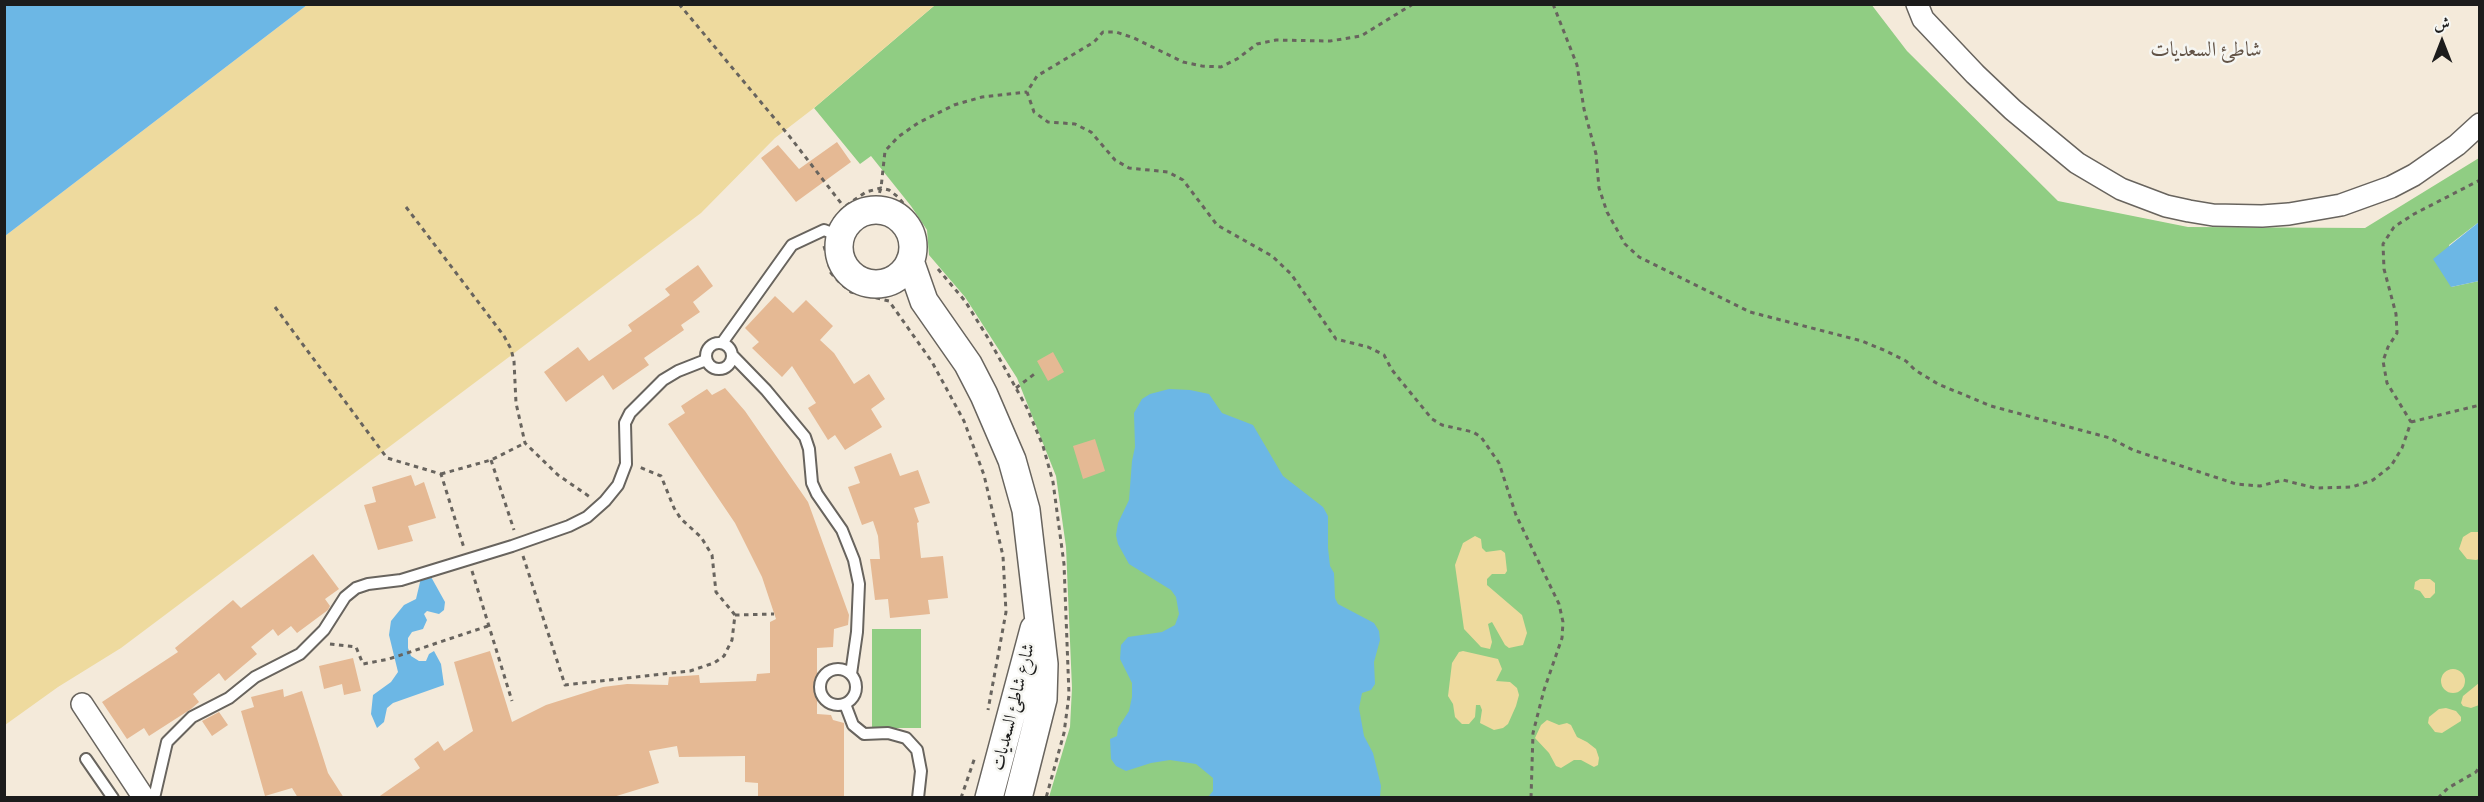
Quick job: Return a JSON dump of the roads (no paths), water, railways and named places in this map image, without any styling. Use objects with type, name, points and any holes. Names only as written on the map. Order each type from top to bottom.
[{"type":"street","points":[[1917,4],[1923,19],[1975,74],[2013,110],[2078,163],[2121,189],[2166,206],[2189,211],[2213,215],[2262,216],[2341,205],[2375,194],[2414,175],[2443,156],[2480,124]]},
{"type":"street","points":[[878,199],[885,211],[904,223],[910,233],[913,244],[910,261],[903,273],[885,283],[863,282],[853,276],[840,258],[832,233],[878,199]]},
{"type":"street","name":"شارع شاطئ السعديات","points":[[910,261],[924,301],[968,364],[1012,460],[1026,510],[1037,616],[1043,642],[1042,699],[1017,798]]},
{"type":"street","name":"شارع شاطئ السعديات","points":[[885,283],[905,286],[924,301]]},
{"type":"street","name":"شارع شاطئ السعديات","points":[[989,798],[1037,616]]},
{"type":"street","points":[[82,704],[144,798]]},
{"type":"lane","points":[[722,343],[792,245],[832,233]]},
{"type":"lane","points":[[732,355],[731,362],[726,368],[718,370],[710,367],[705,353],[708,347],[715,343],[722,343],[729,347],[732,355],[766,390],[805,437],[809,449],[812,483],[842,530],[854,560],[858,584],[857,632],[851,674],[857,687],[852,700],[845,704],[830,704],[821,692],[820,684],[829,672],[844,670],[851,674]]},
{"type":"lane","points":[[154,798],[167,742],[192,717],[229,698],[255,677],[300,654],[324,630],[345,597],[356,588],[368,584],[401,580],[570,526],[587,517],[618,485],[626,464],[625,423],[630,413],[663,380],[678,370],[706,360]]},
{"type":"lane","points":[[845,704],[853,725],[864,734],[888,733],[906,738],[917,750],[921,771],[918,798]]},
{"type":"lane","points":[[86,759],[113,798]]},
{"type":"water","points":[[5,4],[307,4],[307,5],[5,236]]},
{"type":"water","points":[[2479,222],[2479,281],[2451,287],[2433,259]]},
{"type":"water","points":[[1169,389],[1209,394],[1222,413],[1253,425],[1283,476],[1323,507],[1328,516],[1328,548],[1330,566],[1334,573],[1335,598],[1338,604],[1374,623],[1379,631],[1380,640],[1374,662],[1375,684],[1371,690],[1362,693],[1359,708],[1364,736],[1373,753],[1381,786],[1380,797],[1208,797],[1213,791],[1213,778],[1196,764],[1170,760],[1126,771],[1116,766],[1111,759],[1110,739],[1117,736],[1118,728],[1129,711],[1132,697],[1132,683],[1120,659],[1121,645],[1128,637],[1162,632],[1175,625],[1179,614],[1176,597],[1171,590],[1129,564],[1118,544],[1116,535],[1118,523],[1129,500],[1135,447],[1134,413],[1142,399],[1150,394]]},
{"type":"water","points":[[430,575],[445,602],[444,610],[439,614],[427,611],[424,614],[427,620],[423,629],[412,632],[408,638],[408,648],[411,656],[419,661],[426,661],[429,654],[434,651],[441,664],[444,685],[393,703],[387,708],[384,722],[377,728],[371,714],[373,695],[391,682],[398,672],[389,635],[391,621],[404,605],[416,599],[421,578]]},
{"type":"district","name":"شاطئ السعديات","points":[[2206,51]]}]
